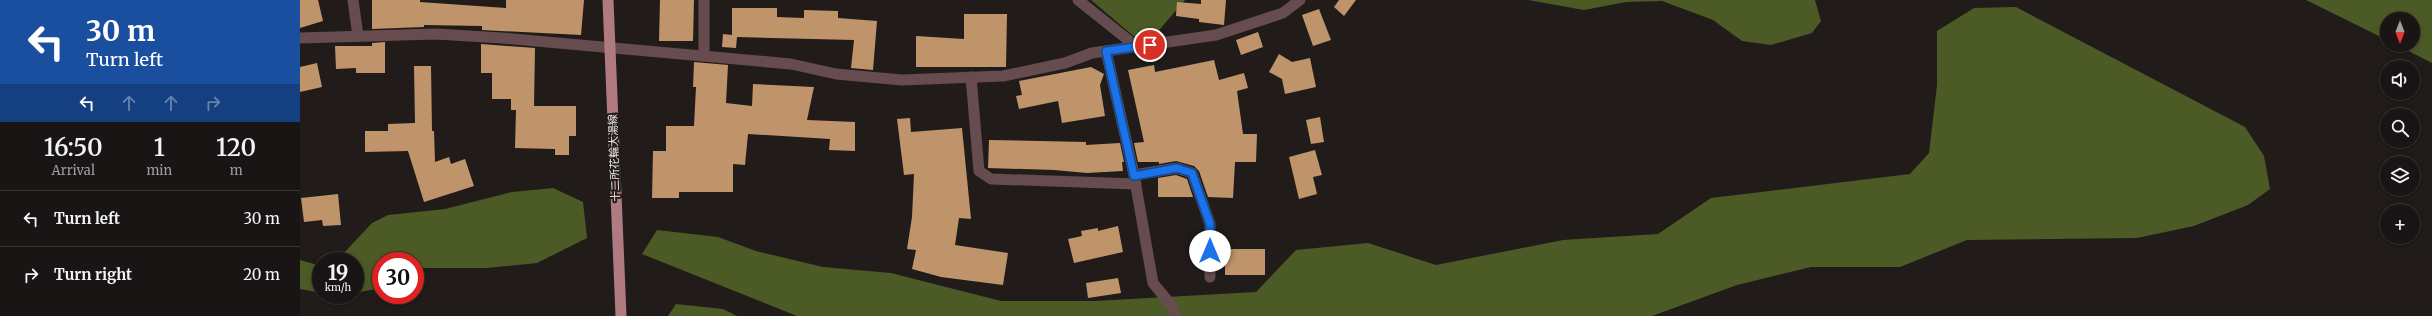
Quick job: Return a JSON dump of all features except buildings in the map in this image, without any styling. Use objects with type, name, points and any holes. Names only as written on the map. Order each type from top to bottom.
[{"type":"main road","name":"十二所花輪大湯線","points":[[608,0],[621,316]]},
{"type":"street","points":[[353,0],[358,36]]},
{"type":"street","points":[[704,0],[704,55]]},
{"type":"street","points":[[1078,0],[1137,46]]},
{"type":"street","points":[[300,38],[436,34],[609,46],[792,64],[836,74],[902,80],[1003,76],[1065,63],[1092,53],[1216,35],[1283,13],[1300,0]]},
{"type":"street","points":[[1106,51],[1135,180],[1153,283],[1172,306],[1176,316]]},
{"type":"street","points":[[971,77],[979,171],[991,179],[1135,180],[1177,168],[1192,173],[1210,224],[1210,277]]},
{"type":"green space","points":[[1091,0],[1185,0],[1155,35],[1137,39]]},
{"type":"green space","points":[[1528,0],[1815,0],[1821,21],[1812,33],[1771,45],[1742,41],[1713,20],[1662,1],[1626,2],[1584,10]]},
{"type":"green space","points":[[2306,0],[2432,0],[2432,63],[2411,52],[2420,52],[2420,12],[2380,12],[2380,37]]},
{"type":"green space","points":[[2016,7],[2245,127],[2264,156],[2270,189],[2248,205],[2194,226],[2137,238],[1967,240],[1900,267],[1811,267],[1737,285],[1652,316],[797,316],[642,254],[657,230],[718,237],[756,251],[823,267],[891,273],[1001,301],[1095,301],[1256,292],[1296,250],[1368,243],[1436,265],[1563,240],[1658,234],[1711,198],[1910,174],[1929,153],[1937,85],[1937,31],[1974,8]]},
{"type":"green space","points":[[553,188],[583,202],[587,238],[537,263],[487,268],[424,268],[424,252],[372,252],[372,290],[364,291],[364,252],[345,252],[372,223],[388,215],[445,209],[512,192]]},
{"type":"green space","points":[[300,260],[312,263],[312,291],[300,289]]},
{"type":"green space","points":[[676,304],[723,309],[737,316],[668,316]]},
{"type":"route","points":[[1150,45],[1106,51],[1134,176],[1177,168],[1192,173],[1210,224],[1210,251]]}]
